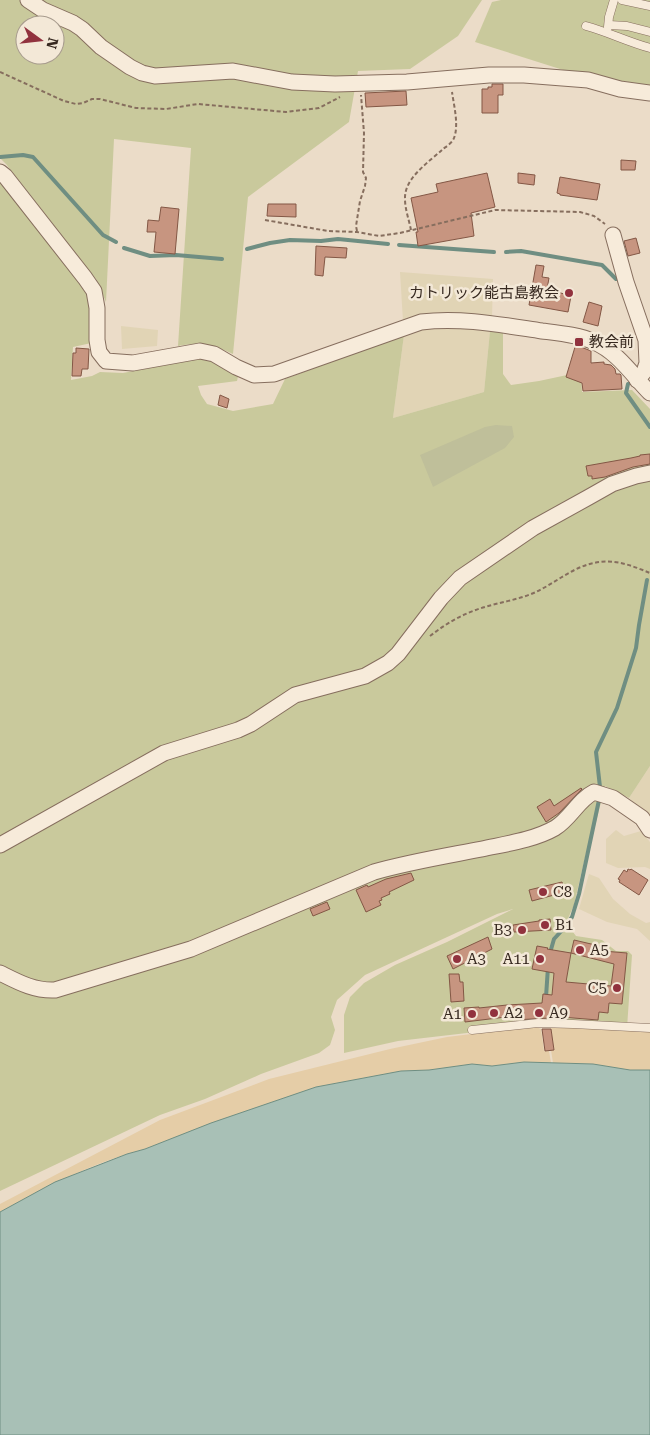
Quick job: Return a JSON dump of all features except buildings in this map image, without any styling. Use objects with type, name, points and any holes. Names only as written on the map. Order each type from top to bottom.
[{"type":"street","points":[[28,0],[43,10],[73,23],[119,61],[148,75],[233,71],[292,82],[359,85],[489,75],[524,75],[588,80],[620,88],[650,92]]},
{"type":"street","points":[[0,172],[35,213],[94,291],[97,308],[99,352],[106,361],[133,363],[200,351],[214,354],[254,375],[274,374],[421,322],[444,320],[494,324],[552,332],[595,342],[617,358],[650,393]]},
{"type":"street","points":[[613,235],[626,282],[646,340],[647,363],[644,372],[637,380]]},
{"type":"street","points":[[0,845],[164,753],[238,730],[251,724],[295,695],[365,676],[388,664],[398,654],[441,598],[460,578],[533,528],[580,501],[612,484],[636,476],[650,474]]},
{"type":"street","points":[[0,973],[33,988],[55,990],[149,963],[191,949],[374,872],[541,834],[569,817],[587,795],[594,792],[613,798],[642,818],[650,830]]},
{"type":"lane","points":[[614,0],[608,17],[608,28],[614,35],[650,48]]},
{"type":"lane","points":[[622,0],[650,6]]},
{"type":"lane","points":[[586,26],[608,28],[627,26],[650,32]]},
{"type":"lane","points":[[472,1030],[538,1023],[650,1028]]},
{"type":"path","points":[[0,72],[64,101],[76,104],[92,99],[100,99],[127,107],[151,109],[166,109],[198,104],[275,112],[302,110],[319,108],[359,85],[364,133],[363,172],[366,178],[360,201],[356,226],[357,232]]},
{"type":"path","points":[[411,230],[405,198],[408,184],[454,137],[456,126],[451,88]]},
{"type":"path","points":[[265,220],[328,231],[357,232],[379,236],[495,210],[568,211],[594,216],[609,228],[613,235]]},
{"type":"path","points":[[428,637],[444,625],[467,613],[535,592],[583,566],[595,562],[627,565],[650,574]]},
{"type":"shaded area","points":[[400,272],[493,279],[492,318],[403,321]]},
{"type":"shaded area","points":[[449,325],[490,331],[484,392],[393,418],[404,335],[429,326]]},
{"type":"shaded area","points":[[121,326],[158,330],[157,346],[122,349]]},
{"type":"shaded area","points":[[650,766],[650,819],[629,798]]},
{"type":"shaded area","points":[[616,830],[624,836],[641,831],[650,842],[650,869],[645,867],[618,868],[606,863],[606,839]]},
{"type":"shaded area","points":[[589,874],[599,878],[613,899],[630,914],[646,923],[650,922],[650,941],[637,929],[607,922],[579,909]]},
{"type":"shaded area","points":[[524,1062],[593,1064],[630,1070],[650,1070],[650,1435],[0,1435],[0,1212],[55,1182],[211,1123],[316,1087],[401,1071],[429,1070],[472,1064],[492,1066]]},
{"type":"green space","points":[[0,0],[482,0],[458,36],[410,69],[358,71],[349,122],[248,197],[233,354],[206,345],[178,346],[191,148],[114,139],[106,302],[96,279],[0,158]]},
{"type":"green space","points":[[501,0],[650,0],[650,85],[579,75],[475,42],[492,2]]},
{"type":"green space","points":[[0,180],[91,293],[96,342],[73,347],[71,380],[92,376],[100,372],[123,373],[200,358],[213,360],[239,372],[237,381],[198,386],[201,395],[207,404],[233,411],[273,404],[285,379],[404,335],[393,418],[484,392],[490,331],[503,333],[503,374],[511,385],[581,372],[582,392],[632,390],[650,409],[650,766],[629,798],[605,786],[574,905],[566,923],[576,936],[602,940],[616,951],[628,951],[632,955],[627,1028],[527,1026],[398,1041],[344,1053],[344,1015],[350,997],[364,983],[395,965],[447,942],[513,909],[497,914],[365,975],[337,1000],[331,1017],[335,1030],[330,1045],[319,1053],[261,1074],[205,1099],[160,1115],[0,1191]]},
{"type":"green space","points":[[496,425],[512,426],[514,437],[505,448],[433,487],[420,455],[485,427]]},
{"type":"sand","points":[[527,1027],[541,1029],[544,1051],[549,1051],[551,1063],[524,1062],[492,1066],[472,1064],[429,1070],[401,1071],[316,1087],[89,1168],[0,1212],[0,1204],[160,1120],[269,1079],[447,1037]]},
{"type":"sand","points":[[551,1028],[650,1032],[650,1070],[630,1070],[593,1064],[553,1063],[551,1050],[554,1049]]},
{"type":"waterway","points":[[0,157],[23,155],[33,157],[103,235],[116,242]]},
{"type":"waterway","points":[[247,249],[290,240],[321,241],[338,239],[388,244]]},
{"type":"waterway","points":[[399,245],[494,252]]},
{"type":"waterway","points":[[124,248],[150,256],[176,255],[222,259]]},
{"type":"waterway","points":[[506,252],[521,251],[602,265],[616,279]]},
{"type":"waterway","points":[[628,384],[626,393],[650,427]]},
{"type":"waterway","points":[[600,787],[596,752],[617,708],[636,648],[647,580]]},
{"type":"waterway","points":[[550,953],[554,939],[572,917],[579,894],[599,800]]},
{"type":"waterway","points":[[546,997],[548,967]]},
{"type":"place","name":"カトリック能古島教会","points":[[569,293]]},
{"type":"place","name":"教会前","points":[[579,342]]},
{"type":"place","name":"C8","points":[[543,892]]},
{"type":"place","name":"B1","points":[[545,925]]},
{"type":"place","name":"B3","points":[[522,930]]},
{"type":"place","name":"A5","points":[[580,950]]},
{"type":"place","name":"A3","points":[[457,959]]},
{"type":"place","name":"A11","points":[[540,959]]},
{"type":"place","name":"C5","points":[[617,988]]},
{"type":"place","name":"A2","points":[[494,1013]]},
{"type":"place","name":"A9","points":[[539,1013]]},
{"type":"place","name":"A1","points":[[472,1014]]}]
